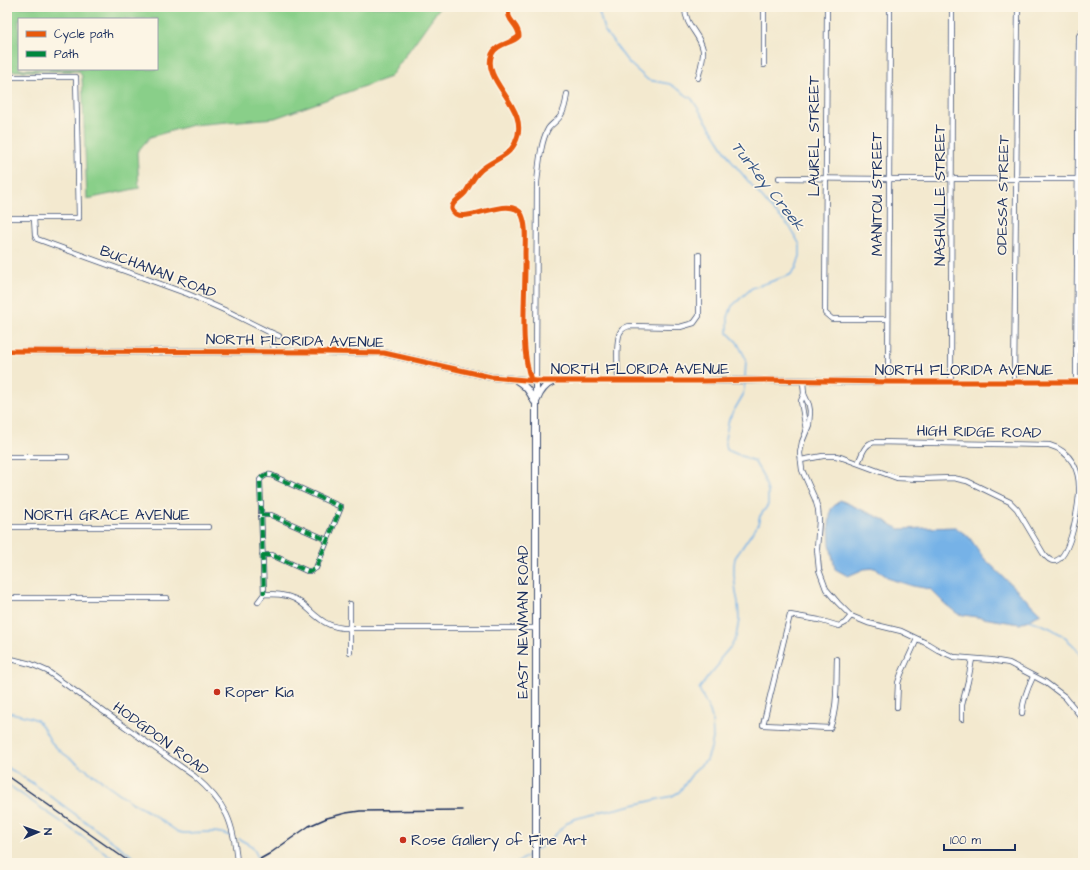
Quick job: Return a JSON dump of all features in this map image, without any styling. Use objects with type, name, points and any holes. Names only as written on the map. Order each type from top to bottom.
[{"type":"street","points":[[685,7],[687,21],[702,49],[703,55],[698,78]]},
{"type":"street","points":[[764,7],[764,65]]},
{"type":"street","name":"LAUREL STREET","points":[[827,7],[825,313],[832,319],[888,319]]},
{"type":"street","name":"MANITOU STREET","points":[[888,382],[890,7]]},
{"type":"street","name":"NASHVILLE STREET","points":[[951,382],[952,7]]},
{"type":"street","name":"ODESSA STREET","points":[[1014,382],[1018,7]]},
{"type":"street","points":[[1080,382],[1079,36],[1083,29]]},
{"type":"street","points":[[7,77],[76,77],[79,218],[7,218]]},
{"type":"street","points":[[536,381],[537,182],[544,139],[548,129],[560,117],[567,94]]},
{"type":"street","points":[[779,178],[1080,179]]},
{"type":"street","name":"BUCHANAN ROAD","points":[[34,218],[35,235],[37,239],[188,294],[268,331]]},
{"type":"street","points":[[618,381],[617,341],[620,332],[629,326],[680,327],[694,323],[699,316],[699,255]]},
{"type":"street","points":[[268,331],[279,336]]},
{"type":"street","points":[[268,331],[273,337],[274,352]]},
{"type":"street","name":"NORTH FLORIDA AVENUE","points":[[7,351],[384,353],[491,377],[536,381],[765,380],[888,382],[1080,382]]},
{"type":"street","points":[[514,379],[523,384],[530,392],[536,410]]},
{"type":"street","name":"EAST NEWMAN ROAD","points":[[536,381],[536,863]]},
{"type":"street","points":[[536,410],[541,391],[548,384],[556,381]]},
{"type":"street","points":[[803,381],[804,394],[810,411],[809,425],[802,442],[800,453],[802,470],[818,509],[819,520],[816,549],[819,570],[826,589],[838,604],[851,616],[868,623],[901,631],[954,657],[1009,663],[1045,682],[1065,697],[1083,719]]},
{"type":"street","points":[[804,394],[801,401],[806,430]]},
{"type":"street","name":"HIGH RIDGE ROAD","points":[[874,442],[1049,445],[1058,448],[1067,454],[1074,464],[1079,489],[1074,530],[1062,557],[1057,561],[1052,561],[1042,553],[1017,509],[1010,502],[978,485],[953,478],[897,478],[858,464],[867,445],[874,442]]},
{"type":"street","points":[[801,460],[829,456],[843,458],[858,464]]},
{"type":"street","points":[[7,458],[67,457]]},
{"type":"street","points":[[258,602],[264,594],[262,555],[260,480],[266,475],[271,475],[342,507],[316,568],[311,571],[307,571],[272,555],[262,555]]},
{"type":"street","points":[[261,515],[271,515],[328,540]]},
{"type":"street","name":"NORTH GRACE AVENUE","points":[[7,527],[208,527]]},
{"type":"street","points":[[264,594],[294,598],[301,602],[319,619],[334,627],[536,628]]},
{"type":"street","points":[[7,598],[167,598]]},
{"type":"street","points":[[350,604],[350,652]]},
{"type":"street","points":[[837,659],[835,706],[830,728],[763,725],[790,616],[819,620],[839,626],[845,623],[851,616]]},
{"type":"street","points":[[897,707],[899,679],[917,639]]},
{"type":"street","name":"HODGDON ROAD","points":[[7,658],[31,664],[47,671],[188,771],[205,785],[222,805],[229,820],[235,839],[237,863]]},
{"type":"street","points":[[962,719],[962,705],[972,659]]},
{"type":"street","points":[[1022,713],[1023,701],[1033,677]]},
{"type":"green space","points":[[7,7],[440,7],[390,77],[275,118],[192,125],[150,137],[137,152],[139,188],[87,199],[82,76],[79,71],[7,71]]},
{"type":"water","points":[[840,500],[880,518],[899,529],[955,527],[969,537],[983,557],[1041,614],[1020,624],[958,614],[930,589],[913,586],[890,579],[875,568],[864,569],[848,576],[835,569],[830,545],[829,525],[831,509]]},
{"type":"waterway","name":"Turkey Creek","points":[[598,7],[604,30],[628,62],[648,80],[670,84],[692,99],[733,163],[770,207],[790,227],[800,245],[800,256],[796,268],[790,275],[752,288],[732,306],[728,317],[728,333],[737,342],[746,359],[745,378]]},
{"type":"waterway","name":"Turkey Creek","points":[[538,849],[547,843],[568,822],[574,819],[672,796],[679,792],[695,770],[707,760],[713,738],[712,718],[699,689],[719,664],[720,659],[732,645],[736,637],[739,620],[734,575],[735,558],[758,524],[760,516],[768,505],[768,492],[763,476],[754,461],[727,450],[725,439],[729,419],[743,395],[745,382]]},
{"type":"waterway","points":[[1028,620],[1045,626],[1061,635],[1074,646],[1083,658]]},
{"type":"waterway","points":[[7,712],[37,720],[51,742],[60,751],[133,803],[178,832],[213,832],[230,836]]},
{"type":"waterway","points":[[7,767],[34,784],[139,861]]},
{"type":"waterway","points":[[7,784],[120,863]]},
{"type":"waterway","points":[[239,839],[252,846],[258,857]]},
{"type":"waterway","name":"Turkey Creek","points":[[517,863],[534,851]]},
{"type":"railway","points":[[7,776],[131,863]]},
{"type":"railway","points":[[253,863],[269,854],[309,826],[327,818],[346,813],[360,811],[462,810]]},
{"type":"marked path","points":[[262,555],[272,555],[307,571],[311,571],[316,568],[341,507],[271,475],[263,476],[260,480],[264,594]]},
{"type":"marked path","points":[[261,515],[271,515],[327,540]]},
{"type":"cycle path","points":[[510,7],[509,16],[517,28],[519,36],[513,41],[494,50],[490,64],[493,75],[517,118],[519,130],[512,148],[504,156],[484,167],[478,173],[465,193],[453,204],[452,209],[456,214],[464,216],[507,207],[516,209],[524,219],[524,335],[527,366],[531,380]]},
{"type":"cycle path","points":[[7,351],[384,353],[491,377],[536,381],[765,380],[888,382],[1083,382]]},
{"type":"place","name":"Roper Kia","points":[[217,692]]},
{"type":"place","name":"Rose Gallery of Fine Art","points":[[403,840]]}]
